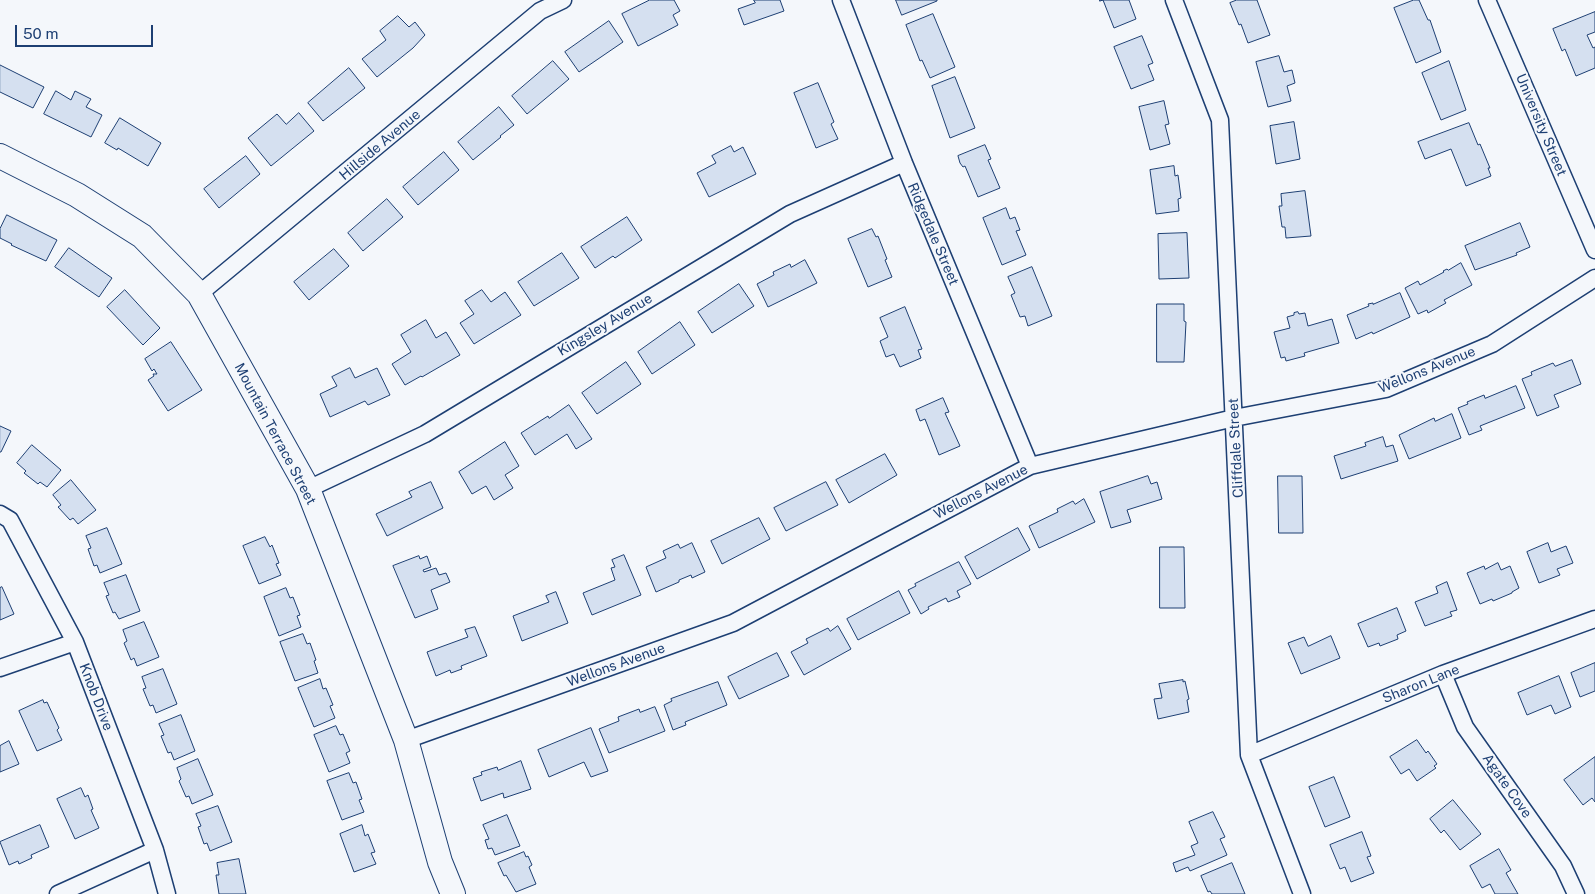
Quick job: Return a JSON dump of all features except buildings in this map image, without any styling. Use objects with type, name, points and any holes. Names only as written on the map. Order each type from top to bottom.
[{"type":"street","name":"Hillside Avenue","points":[[199,294],[540,12],[563,0]]},
{"type":"street","name":"Ridgedale Street","points":[[841,0],[904,163],[1030,466]]},
{"type":"street","name":"Cliffdale Street","points":[[1174,0],[1220,120],[1249,755],[1302,894]]},
{"type":"street","name":"University Street","points":[[1487,0],[1595,250]]},
{"type":"street","name":"Mountain Terrace Street","points":[[0,156],[77,195],[142,236],[199,294],[308,489],[406,740],[440,862],[453,894]]},
{"type":"street","name":"Kingsley Avenue","points":[[308,489],[425,434],[790,214],[904,163]]},
{"type":"street","name":"Wellons Avenue","points":[[406,740],[733,623],[1030,466],[1234,418],[1386,389],[1492,344],[1595,278]]},
{"type":"street","name":"Knob Drive","points":[[0,514],[10,520],[75,642],[155,850],[167,894]]},
{"type":"street","name":"Sharon Lane","points":[[1249,755],[1443,674],[1595,619]]},
{"type":"street","points":[[0,668],[75,642]]},
{"type":"street","name":"Agate Cove","points":[[1443,674],[1465,727],[1563,866],[1576,894]]},
{"type":"street","points":[[58,894],[155,850]]}]
